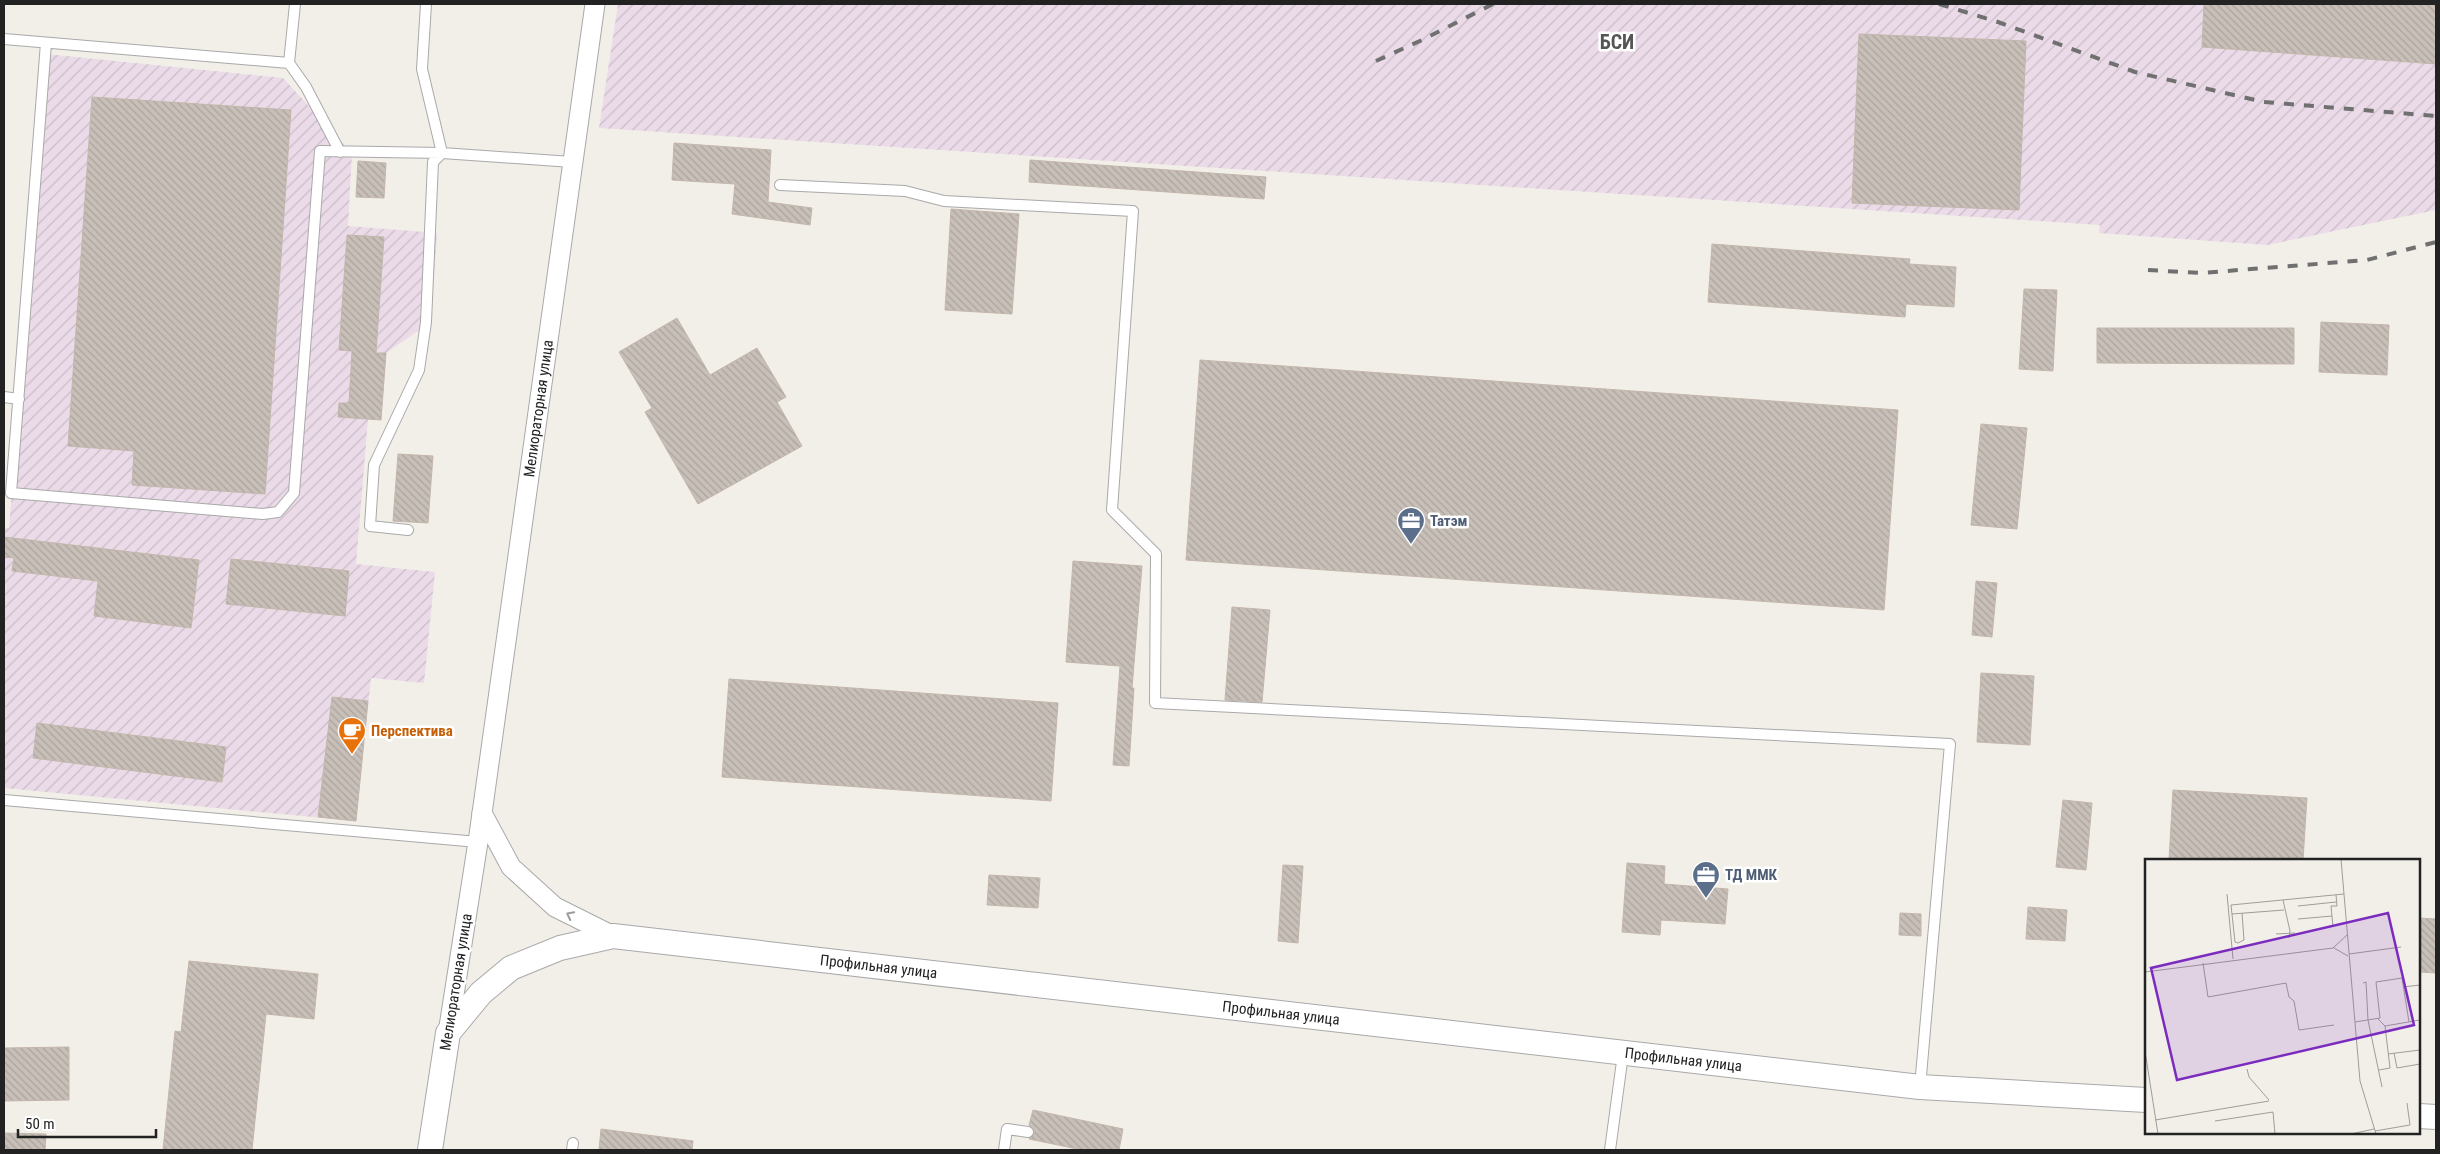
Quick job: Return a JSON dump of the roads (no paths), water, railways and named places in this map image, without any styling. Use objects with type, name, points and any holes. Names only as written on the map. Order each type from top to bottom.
[{"type":"street","name":"Мелиораторная улица","points":[[430,1150],[478,842],[595,4]]},
{"type":"street","points":[[482,813],[511,866],[555,907],[613,936]]},
{"type":"street","name":"Профильная улица","points":[[448,1033],[481,993],[511,968],[560,948],[613,936],[1920,1087],[2145,1100]]},
{"type":"street","points":[[2420,1116],[2436,1117]]},
{"type":"lane","points":[[294,4],[289,62],[306,88],[340,152]]},
{"type":"lane","points":[[426,4],[422,69],[442,153]]},
{"type":"lane","points":[[4,39],[289,62]]},
{"type":"lane","points":[[46,43],[20,399],[11,493],[263,514],[278,512],[294,493],[320,152],[442,153],[572,162]]},
{"type":"lane","points":[[408,530],[370,526],[374,465],[419,370],[426,322],[433,162],[442,153]]},
{"type":"lane","points":[[780,185],[905,191],[944,201],[1133,211],[1112,510],[1156,554],[1155,703],[1950,744],[1920,1087]]},
{"type":"lane","points":[[4,397],[20,399]]},
{"type":"lane","points":[[4,800],[478,842]]},
{"type":"lane","points":[[1610,1150],[1623,1054]]},
{"type":"lane","points":[[1004,1150],[1007,1129],[1028,1132]]},
{"type":"railway","points":[[1376,61],[1493,4]]},
{"type":"railway","points":[[1939,4],[1998,22],[2135,72],[2264,102],[2436,116]]},
{"type":"railway","points":[[2148,270],[2201,273],[2367,260],[2436,242]]},
{"type":"place","name":"Татэм","points":[[1411,545]]},
{"type":"place","name":"Перспектива","points":[[352,755]]},
{"type":"place","name":"ТД ММК","points":[[1706,899]]},
{"type":"district","name":"БСИ","points":[[1617,42]]}]
